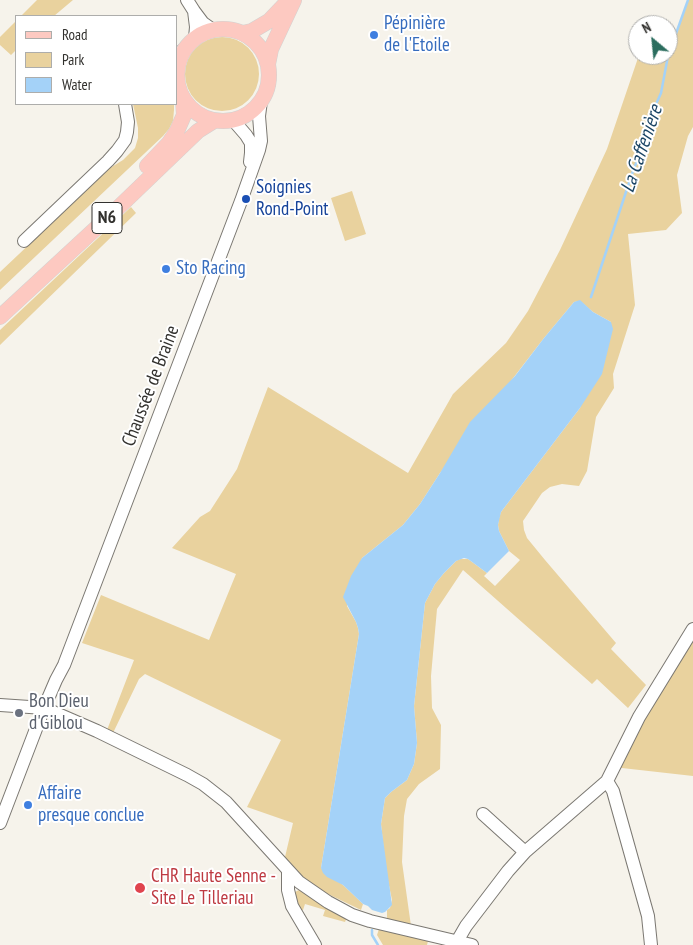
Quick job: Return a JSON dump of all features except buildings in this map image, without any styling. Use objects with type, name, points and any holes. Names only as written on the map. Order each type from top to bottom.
[{"type":"main road","points":[[243,33],[252,31],[269,21],[289,0]]},
{"type":"main road","points":[[179,90],[188,106],[200,115],[214,121],[232,120],[248,114],[261,101],[265,93],[268,85],[270,49],[294,0]]},
{"type":"main road","name":"N6","points":[[180,53],[203,33],[228,29],[243,33]]},
{"type":"main road","points":[[243,33],[256,43],[268,64]]},
{"type":"main road","name":"N6","points":[[0,304],[123,190],[161,152],[177,132],[184,115],[179,90]]},
{"type":"main road","name":"N6","points":[[0,318],[198,130],[214,121]]},
{"type":"street","points":[[191,6],[203,23],[213,30]]},
{"type":"street","points":[[191,6],[196,26],[195,38]]},
{"type":"street","name":"Chaussée de Braine","points":[[0,823],[44,708],[68,656],[241,201],[261,141],[259,116],[261,101]]},
{"type":"street","points":[[24,242],[117,150],[128,132],[125,105]]},
{"type":"street","name":"Chaussée de Braine","points":[[56,680],[59,662],[249,165],[251,143],[232,120]]},
{"type":"street","points":[[456,943],[466,926],[525,852],[607,781],[639,717],[693,629]]},
{"type":"street","points":[[0,705],[44,708],[97,731],[203,784],[226,802],[288,870],[312,892],[352,915],[456,943],[472,945]]},
{"type":"street","points":[[607,781],[613,791],[648,916],[651,945]]},
{"type":"street","points":[[483,814],[525,852]]},
{"type":"street","points":[[288,870],[288,890],[292,906],[315,945]]},
{"type":"green space","points":[[37,0],[73,0],[55,15],[22,15]]},
{"type":"green space","points":[[688,0],[693,0],[693,127],[688,136],[677,175],[682,213],[666,230],[628,234],[635,305],[613,374],[614,388],[596,417],[587,471],[579,486],[562,484],[550,487],[542,493],[523,521],[527,538],[616,643],[611,649],[646,685],[628,708],[597,679],[592,684],[463,570],[437,609],[431,676],[432,708],[441,725],[440,769],[419,784],[407,799],[404,816],[402,862],[411,926],[387,919],[387,910],[390,908],[392,900],[386,871],[381,824],[385,798],[407,780],[414,764],[417,743],[414,706],[425,603],[435,584],[460,559],[468,559],[487,573],[484,576],[495,586],[520,560],[509,551],[499,531],[498,525],[501,512],[580,408],[611,322],[593,312],[580,301],[574,302],[440,473],[420,504],[403,525],[362,558],[347,606],[356,622],[359,634],[321,868],[363,904],[361,910],[314,885],[304,878],[285,857],[293,823],[247,807],[281,740],[145,674],[139,679],[113,733],[107,730],[134,660],[82,643],[101,595],[209,640],[236,574],[172,548],[200,517],[210,511],[237,469],[268,387],[408,473],[453,394],[506,343],[528,311],[560,250],[607,149],[636,65],[678,65],[678,28]]},
{"type":"green space","points":[[15,22],[15,51],[11,55],[0,45],[0,37]]},
{"type":"green space","points":[[222,37],[236,40],[248,48],[256,60],[259,74],[256,88],[248,100],[236,108],[222,111],[208,108],[196,100],[188,88],[185,74],[188,60],[196,48],[208,40]]},
{"type":"green space","points":[[133,105],[174,105],[173,121],[163,136],[0,290],[0,272],[110,168],[123,160],[135,148],[138,128]]},
{"type":"green space","points":[[352,191],[366,234],[345,241],[331,198]]},
{"type":"green space","points":[[131,207],[136,213],[0,345],[0,330]]},
{"type":"green space","points":[[693,634],[693,776],[613,767]]},
{"type":"green space","points":[[299,890],[347,917],[345,922],[323,916],[325,910],[305,904],[303,910],[298,909],[293,895]]},
{"type":"green space","points":[[379,929],[428,941],[427,945],[383,945],[377,935]]},
{"type":"water","points":[[580,300],[593,312],[611,322],[613,329],[602,374],[580,408],[501,512],[498,525],[499,531],[509,551],[487,573],[468,559],[464,558],[456,561],[435,584],[425,603],[414,706],[417,743],[414,764],[407,780],[385,798],[381,824],[392,905],[382,913],[372,910],[343,885],[327,877],[321,868],[359,634],[356,622],[343,597],[351,576],[362,558],[403,525],[420,504],[470,422],[515,376],[574,302]]},
{"type":"waterway","name":"La Caffenière","points":[[591,297],[634,168],[648,137],[649,120],[661,93],[668,56],[688,0]]},
{"type":"waterway","points":[[372,930],[372,935],[378,945]]},
{"type":"place","name":"Pépinière de l'Etoile","points":[[374,35]]},
{"type":"place","name":"Soignies Rond-Point","points":[[246,199]]},
{"type":"place","name":"Sto Racing","points":[[166,269]]},
{"type":"place","name":"Bon Dieu d'Giblou","points":[[19,713]]},
{"type":"place","name":"Affaire presque conclue","points":[[28,805]]},
{"type":"place","name":"CHR Haute Senne - Site Le Tilleriau","points":[[140,888]]}]
